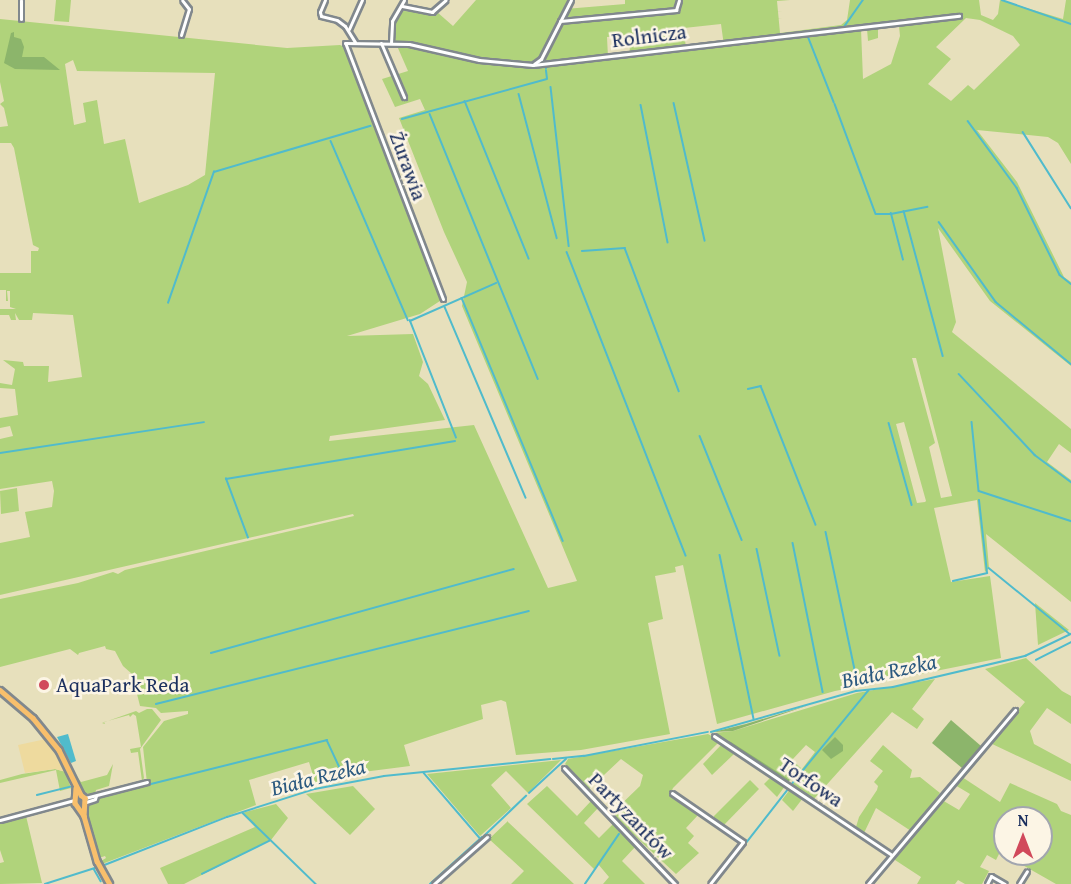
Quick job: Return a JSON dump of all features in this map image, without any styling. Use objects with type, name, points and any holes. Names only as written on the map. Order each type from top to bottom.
[{"type":"main road","points":[[0,690],[48,734],[64,759],[76,786],[99,867],[110,884]]},
{"type":"street","points":[[21,0],[21,19]]},
{"type":"street","points":[[181,35],[189,6],[182,0]]},
{"type":"street","points":[[325,0],[320,12],[321,16],[337,20],[349,29],[355,42]]},
{"type":"street","points":[[349,29],[362,0]]},
{"type":"street","points":[[391,43],[392,21],[404,0]]},
{"type":"street","points":[[402,6],[432,12],[446,0]]},
{"type":"street","points":[[532,64],[541,59],[570,0]]},
{"type":"street","points":[[560,21],[676,10],[678,0]]},
{"type":"street","name":"Rolnicza","points":[[345,43],[418,45],[479,60],[532,64],[959,16]]},
{"type":"street","name":"Żurawia","points":[[345,43],[443,300]]},
{"type":"street","points":[[381,43],[404,97]]},
{"type":"street","points":[[868,884],[1015,710]]},
{"type":"street","name":"Torfowa","points":[[714,736],[892,855]]},
{"type":"street","name":"Partyzantów","points":[[564,768],[675,884]]},
{"type":"street","points":[[0,820],[147,782]]},
{"type":"street","points":[[672,793],[743,842],[710,884]]},
{"type":"street","points":[[434,884],[487,837]]},
{"type":"street","points":[[1019,884],[1027,871]]},
{"type":"street","points":[[987,884],[992,876],[1005,884]]},
{"type":"green space","points":[[56,0],[71,0],[69,22],[54,21]]},
{"type":"green space","points":[[476,0],[568,0],[565,9],[625,4],[625,0],[790,0],[777,1],[780,33],[841,25],[847,20],[850,0],[979,0],[981,15],[993,20],[998,14],[1000,0],[1063,19],[1066,0],[1071,0],[1071,164],[1058,143],[1048,137],[977,130],[1017,182],[1064,277],[1071,282],[1071,366],[990,301],[938,228],[956,322],[952,332],[1071,429],[1071,453],[1059,444],[1047,462],[1071,480],[1071,602],[986,534],[989,568],[985,572],[977,500],[934,508],[951,582],[990,576],[1001,658],[835,691],[717,724],[683,565],[675,567],[676,572],[655,576],[663,619],[648,623],[670,734],[581,750],[516,755],[506,702],[501,700],[481,705],[483,719],[404,745],[410,766],[363,772],[316,785],[309,762],[249,780],[256,805],[102,864],[101,861],[106,858],[105,856],[99,858],[86,810],[97,796],[147,783],[143,747],[164,721],[188,714],[188,711],[161,713],[156,708],[140,706],[132,674],[123,666],[115,651],[106,649],[105,646],[78,655],[70,649],[0,667],[0,599],[78,583],[113,572],[118,574],[125,570],[354,516],[353,514],[0,595],[0,543],[30,537],[25,512],[52,507],[54,491],[52,481],[0,489],[0,439],[13,436],[10,426],[0,428],[0,418],[18,415],[15,389],[0,388],[0,383],[12,385],[15,369],[3,360],[23,362],[24,366],[49,366],[48,382],[82,377],[73,315],[33,313],[32,320],[19,320],[15,313],[16,320],[11,320],[9,315],[0,315],[0,309],[16,309],[10,307],[10,291],[7,291],[8,301],[6,301],[6,290],[0,290],[0,273],[31,273],[31,251],[38,251],[39,248],[33,245],[14,148],[11,143],[0,143],[0,127],[8,126],[4,108],[0,104],[4,101],[0,82],[0,19],[287,48],[340,45],[345,47],[443,299],[420,314],[347,336],[413,334],[423,362],[419,376],[428,384],[445,420],[330,436],[329,441],[474,425],[548,588],[577,581],[462,306],[467,282],[444,232],[399,118],[425,110],[420,99],[395,107],[382,79],[408,71],[394,39],[394,24],[401,11],[437,12],[453,26]],"holes":[[[966,18],[980,20],[1013,36],[1020,45],[974,90],[968,85],[951,101],[928,84],[951,59],[936,47]],[[721,24],[724,46],[686,50],[684,28]],[[899,26],[900,36],[891,64],[863,79],[861,29],[867,29],[868,41],[878,38],[878,28]],[[629,35],[630,54],[608,57],[607,37]],[[73,60],[77,71],[215,73],[205,175],[188,185],[139,203],[125,139],[104,144],[97,100],[83,103],[86,122],[74,125],[65,64]],[[912,358],[916,358],[952,496],[941,498],[929,447],[935,443]],[[904,422],[926,501],[917,503],[896,424]]]},
{"type":"green space","points":[[14,32],[14,37],[21,39],[24,47],[22,57],[44,57],[60,70],[15,69],[4,63],[11,33]]},
{"type":"green space","points":[[17,488],[19,511],[1,514],[0,491]]},
{"type":"green space","points":[[1035,603],[1069,630],[1038,645]]},
{"type":"green space","points":[[1026,658],[1062,691],[1071,696],[1071,724],[1047,708],[1030,731],[1034,744],[1071,764],[1071,781],[990,743],[1025,702],[985,669]]},
{"type":"green space","points":[[935,679],[912,709],[924,719],[917,729],[892,712],[813,800],[792,786],[792,782],[815,752],[806,745],[792,760],[801,768],[790,780],[714,733],[733,731],[857,693]]},
{"type":"green space","points":[[809,705],[733,731],[713,732],[746,724]]},
{"type":"green space","points":[[147,709],[152,709],[161,720],[140,749],[144,778],[142,781],[138,752],[131,753],[130,749],[141,747],[136,716],[133,714],[130,717],[129,715],[108,721]]},
{"type":"green space","points":[[951,720],[981,746],[962,768],[932,743]]},
{"type":"green space","points":[[708,734],[720,741],[673,788],[670,795],[699,814],[686,828],[694,836],[688,843],[699,853],[676,874],[611,814],[640,786],[643,775],[621,759],[588,790],[565,764],[568,759]]},
{"type":"green space","points":[[835,737],[843,745],[843,751],[831,759],[822,750]]},
{"type":"green space","points":[[721,739],[731,742],[790,780],[787,783]]},
{"type":"green space","points":[[721,745],[734,754],[712,775],[703,764]]},
{"type":"green space","points":[[883,745],[912,770],[910,778],[920,777],[940,793],[911,831],[876,808],[864,833],[856,827],[859,817],[877,790],[878,786],[874,782],[883,771],[870,761]]},
{"type":"green space","points":[[561,760],[528,793],[506,771],[491,785],[511,808],[480,836],[427,774]]},
{"type":"green space","points":[[113,764],[109,786],[96,790],[95,794],[90,795],[81,790],[75,774],[81,782],[107,775]]},
{"type":"green space","points":[[55,769],[66,772],[71,788],[60,791],[56,770],[0,783],[0,780],[22,774]]},
{"type":"green space","points":[[772,776],[785,786],[777,797],[764,784]]},
{"type":"green space","points":[[962,777],[1000,802],[1010,783],[1057,804],[1061,811],[1071,815],[1071,884],[1056,884],[1024,866],[1053,866],[1053,806],[993,806],[993,858],[987,855],[980,867],[989,871],[982,884],[965,884],[958,880],[955,884],[917,884],[921,877],[895,860],[891,860],[942,800],[959,810],[970,794],[955,785]]},
{"type":"green space","points":[[750,780],[759,789],[723,826],[714,820],[714,816]]},
{"type":"green space","points":[[353,786],[375,809],[350,835],[306,794]]},
{"type":"green space","points":[[547,786],[577,816],[591,801],[598,808],[584,823],[599,838],[613,824],[636,846],[622,861],[645,884],[603,884],[609,877],[598,864],[594,869],[527,804]]},
{"type":"green space","points":[[791,788],[803,798],[793,811],[782,800]]},
{"type":"green space","points":[[276,804],[288,818],[271,840],[184,884],[168,884],[160,868],[255,827],[242,813]]},
{"type":"green space","points":[[26,816],[42,883],[0,884],[0,863],[4,862],[0,850],[0,821]]},
{"type":"green space","points":[[508,821],[574,884],[511,884],[524,871],[489,839]]},
{"type":"sand","points":[[46,739],[66,772],[55,769],[25,773],[18,745]]},
{"type":"water","points":[[68,734],[76,761],[71,763],[57,737]]},
{"type":"waterway","points":[[844,27],[863,0]]},
{"type":"waterway","points":[[1002,0],[1071,24]]},
{"type":"waterway","points":[[546,69],[545,66],[843,31]]},
{"type":"waterway","points":[[808,36],[834,102]]},
{"type":"waterway","points":[[402,119],[547,79],[546,71]]},
{"type":"waterway","points":[[551,87],[569,246]]},
{"type":"waterway","points":[[519,94],[557,238]]},
{"type":"waterway","points":[[465,101],[529,259]]},
{"type":"waterway","points":[[674,103],[705,241]]},
{"type":"waterway","points":[[835,104],[876,214],[891,214]]},
{"type":"waterway","points":[[641,105],[668,242]]},
{"type":"waterway","points":[[430,114],[538,379]]},
{"type":"waterway","points":[[968,121],[1017,188],[1060,275],[1071,284]]},
{"type":"waterway","points":[[168,303],[214,172],[370,126]]},
{"type":"waterway","points":[[1023,132],[1071,208]]},
{"type":"waterway","points":[[331,141],[408,320]]},
{"type":"waterway","points":[[903,260],[891,214],[927,207]]},
{"type":"waterway","points":[[904,211],[943,356]]},
{"type":"waterway","points":[[939,222],[996,302],[1071,364]]},
{"type":"waterway","points":[[582,251],[625,248],[679,391]]},
{"type":"waterway","points":[[567,252],[686,555]]},
{"type":"waterway","points":[[456,438],[410,321],[496,283]]},
{"type":"waterway","points":[[462,298],[563,541]]},
{"type":"waterway","points":[[445,307],[526,498]]},
{"type":"waterway","points":[[959,374],[1035,455],[1071,482]]},
{"type":"waterway","points":[[748,389],[761,386],[816,525]]},
{"type":"waterway","points":[[0,453],[204,422]]},
{"type":"waterway","points":[[972,422],[979,491],[1071,521]]},
{"type":"waterway","points":[[889,423],[912,505]]},
{"type":"waterway","points":[[700,436],[742,540]]},
{"type":"waterway","points":[[248,538],[226,479],[455,441]]},
{"type":"waterway","points":[[953,581],[987,573],[979,500]]},
{"type":"waterway","points":[[826,532],[858,684]]},
{"type":"waterway","points":[[793,543],[823,692]]},
{"type":"waterway","points":[[757,549],[780,656]]},
{"type":"waterway","points":[[720,555],[754,719]]},
{"type":"waterway","points":[[989,568],[1070,634]]},
{"type":"waterway","points":[[211,653],[514,569]]},
{"type":"waterway","points":[[156,704],[529,611]]},
{"type":"waterway","name":"Biała Rzeka","points":[[711,732],[856,691],[893,687],[1025,656],[1071,634]]},
{"type":"waterway","points":[[1036,660],[1071,642]]},
{"type":"waterway","points":[[791,785],[868,691]]},
{"type":"waterway","name":"Biała Rzeka","points":[[553,759],[584,756],[708,732]]},
{"type":"waterway","points":[[99,797],[327,740],[343,775]]},
{"type":"waterway","name":"Biała Rzeka","points":[[102,866],[227,817],[315,789],[384,776],[550,759]]},
{"type":"waterway","points":[[529,793],[566,759]]},
{"type":"waterway","points":[[424,773],[480,838]]},
{"type":"waterway","points":[[37,795],[70,787]]},
{"type":"waterway","points":[[714,884],[789,788]]},
{"type":"waterway","points":[[484,836],[526,796]]},
{"type":"waterway","points":[[243,813],[316,884]]},
{"type":"waterway","points":[[585,884],[619,834]]},
{"type":"waterway","points":[[430,884],[482,837]]},
{"type":"waterway","points":[[459,866],[489,838]]},
{"type":"waterway","points":[[202,874],[269,841]]},
{"type":"waterway","name":"Biała Rzeka","points":[[45,884],[95,868]]},
{"type":"waterway","points":[[439,884],[456,868]]},
{"type":"waterway","points":[[94,869],[101,881]]},
{"type":"place","name":"AquaPark Reda","points":[[44,685]]}]
